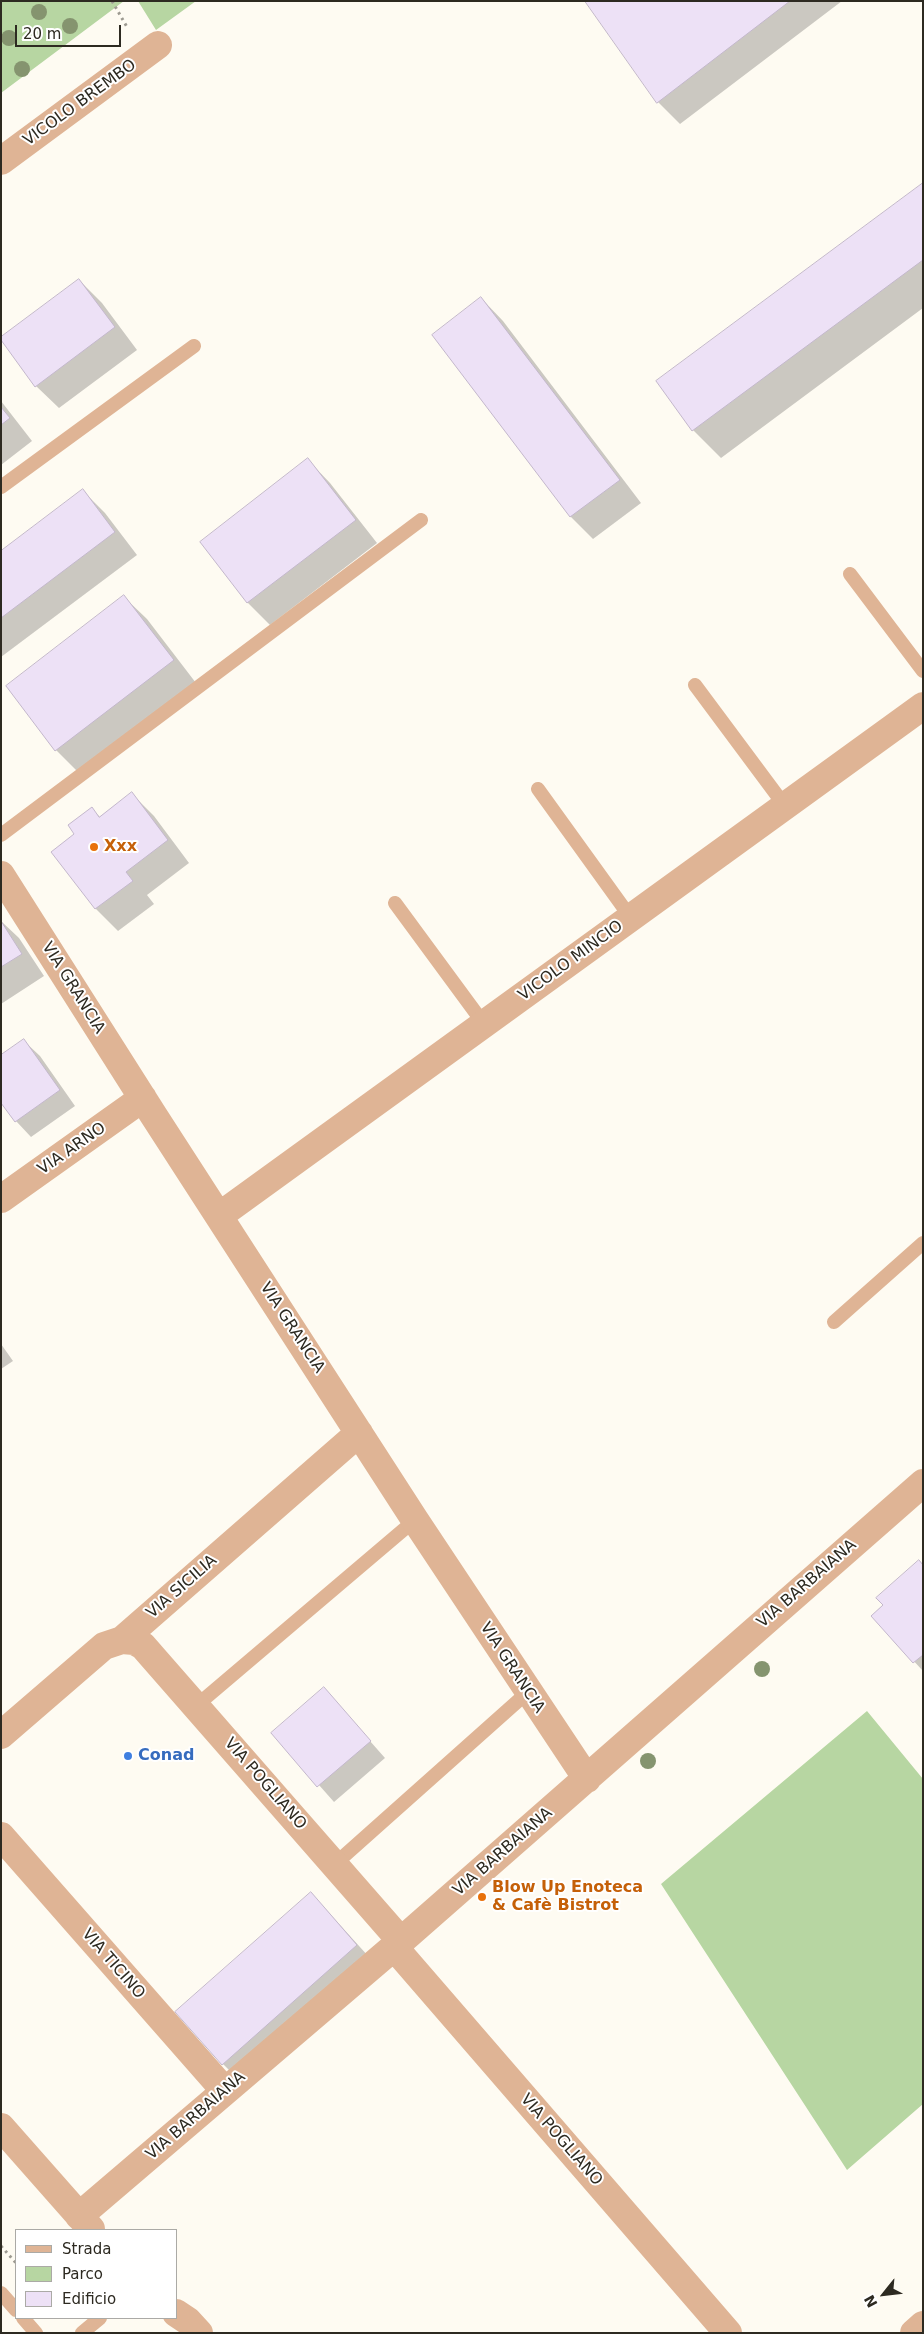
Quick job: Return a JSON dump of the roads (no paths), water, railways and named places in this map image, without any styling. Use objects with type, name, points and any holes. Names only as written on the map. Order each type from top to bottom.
[{"type":"street","name":"VICOLO BREMBO","points":[[1,161],[158,45]]},
{"type":"street","name":"VICOLO MINCIO","points":[[219,1216],[923,706]]},
{"type":"street","name":"VIA GRANCIA","points":[[1,875],[415,1520],[587,1779]]},
{"type":"street","name":"VIA ARNO","points":[[1,1199],[143,1098]]},
{"type":"street","name":"VIA SICILIA","points":[[1,1735],[104,1646],[122,1640],[359,1433]]},
{"type":"street","name":"VIA BARBAIANA","points":[[86,2223],[225,2091],[587,1779],[923,1483]]},
{"type":"street","name":"VIA POGLIANO","points":[[122,1640],[134,1641],[143,1646],[335,1864],[397,1944],[728,2333]]},
{"type":"street","name":"VIA TICINO","points":[[1,1836],[225,2091]]},
{"type":"street","points":[[1,2127],[86,2223]]},
{"type":"street","points":[[178,2314],[188,2321],[199,2333]]},
{"type":"street","points":[[914,2333],[923,2325]]},
{"type":"lane","points":[[1,487],[194,346]]},
{"type":"lane","points":[[1,835],[421,520]]},
{"type":"lane","points":[[850,574],[923,671]]},
{"type":"lane","points":[[695,685],[785,806]]},
{"type":"lane","points":[[538,789],[630,918]]},
{"type":"lane","points":[[395,903],[484,1024]]},
{"type":"lane","points":[[834,1322],[923,1243]]},
{"type":"lane","points":[[196,1706],[415,1520]]},
{"type":"lane","points":[[335,1864],[528,1692]]},
{"type":"lane","points":[[1,2293],[15,2309]]},
{"type":"lane","points":[[24,2319],[36,2333]]},
{"type":"lane","points":[[82,2333],[99,2319]]},
{"type":"place","name":"Xxx","points":[[94,847]]},
{"type":"place","name":"Conad","points":[[128,1756]]},
{"type":"place","name":"Blow Up Enoteca & Cafè Bistrot","points":[[482,1897]]}]
